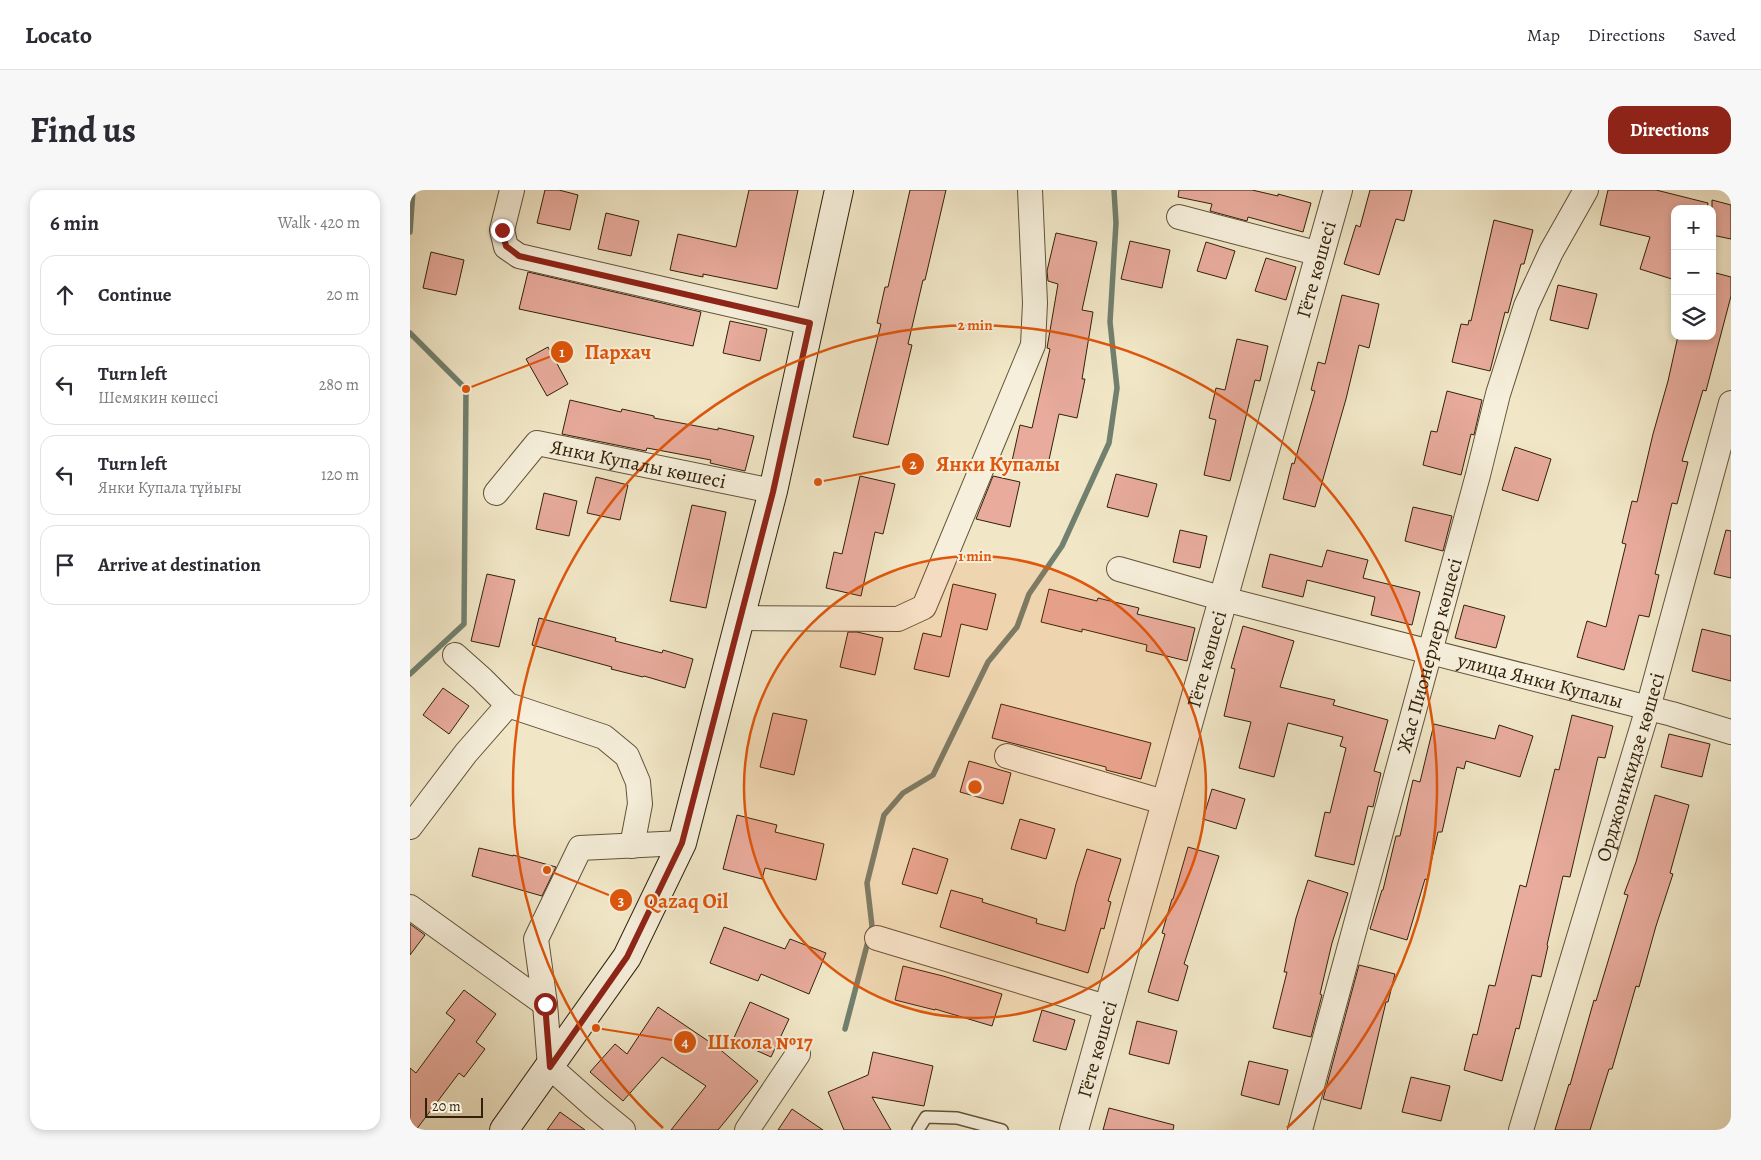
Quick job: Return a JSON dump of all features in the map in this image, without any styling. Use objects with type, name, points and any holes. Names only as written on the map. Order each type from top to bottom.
[{"type":"main road","points":[[504,1130],[627,957],[682,843],[773,492],[839,190]]},
{"type":"main road","name":"Гёте көшесі","points":[[1074,1130],[1338,190]]},
{"type":"street","points":[[512,190],[502,230],[506,246],[519,256],[810,323]]},
{"type":"street","points":[[741,618],[898,619],[924,607],[1033,345],[1035,303],[1030,190]]},
{"type":"street","name":"Жас Пионерлер көшесі","points":[[1300,1130],[1431,651],[1498,394],[1526,306],[1550,252],[1586,190]]},
{"type":"street","points":[[1179,217],[1320,254]]},
{"type":"street","name":"Орджоникидзе көшесі","points":[[1521,1130],[1648,708],[1731,403]]},
{"type":"street","name":"Янки Купалы көшесі","points":[[496,493],[537,443],[773,492]]},
{"type":"street","name":"улица Янки Купалы","points":[[1119,569],[1224,599],[1431,651],[1648,708],[1731,732]]},
{"type":"street","points":[[455,655],[508,705],[604,737],[627,756],[638,782],[640,804],[632,846]]},
{"type":"street","points":[[410,826],[466,753],[508,705]]},
{"type":"street","points":[[1007,756],[1167,803]]},
{"type":"street","points":[[623,1130],[550,1067],[545,1004],[536,939],[580,848],[682,843]]},
{"type":"street","points":[[410,907],[545,1004]]},
{"type":"street","points":[[877,938],[1109,1008]]},
{"type":"street","points":[[747,1130],[798,1054]]},
{"type":"lane","points":[[918,1130],[926,1117],[958,1118],[1002,1130]]},
{"type":"building","points":[[545,190],[559,190],[578,195],[570,230],[537,223]]},
{"type":"building","points":[[749,190],[798,190],[777,289],[703,274],[703,277],[670,270],[678,234],[736,247]]},
{"type":"building","points":[[910,190],[946,190],[908,344],[912,345],[888,445],[853,437],[881,324],[877,323],[885,287],[888,287]]},
{"type":"building","points":[[1179,190],[1252,190],[1278,196],[1278,194],[1311,203],[1303,232],[1248,217],[1247,221],[1210,211],[1212,204],[1178,197]]},
{"type":"building","points":[[1370,190],[1412,190],[1404,221],[1396,219],[1379,275],[1344,264],[1356,225],[1360,227]]},
{"type":"building","points":[[1608,190],[1656,190],[1708,203],[1708,205],[1671,205],[1671,279],[1640,269],[1650,237],[1600,225]]},
{"type":"building","points":[[1712,200],[1731,205],[1731,239],[1716,236],[1716,205],[1712,205]]},
{"type":"building","points":[[606,213],[639,221],[631,256],[598,249]]},
{"type":"building","points":[[1494,220],[1533,230],[1524,264],[1521,264],[1508,313],[1505,312],[1490,371],[1452,362],[1461,324],[1468,325],[1469,320],[1471,321]]},
{"type":"building","points":[[1056,233],[1097,242],[1082,310],[1093,312],[1082,379],[1085,379],[1077,418],[1059,414],[1047,469],[1012,461],[1020,425],[1032,428],[1050,349],[1047,348],[1058,284],[1048,281],[1047,271]]},
{"type":"building","points":[[1130,241],[1170,250],[1162,288],[1121,279]]},
{"type":"building","points":[[1206,242],[1235,251],[1226,279],[1197,271]]},
{"type":"building","points":[[431,252],[464,260],[456,295],[423,288]]},
{"type":"building","points":[[1266,258],[1296,267],[1286,300],[1255,291]]},
{"type":"building","points":[[528,272],[701,312],[693,346],[519,309]]},
{"type":"building","points":[[1716,273],[1731,277],[1731,296],[1706,391],[1703,390],[1682,461],[1688,462],[1677,504],[1672,503],[1655,574],[1659,575],[1649,617],[1639,615],[1624,670],[1577,657],[1587,621],[1606,627],[1626,544],[1622,543],[1632,501],[1637,502],[1677,340],[1716,340]]},
{"type":"building","points":[[1558,285],[1597,294],[1588,329],[1550,320]]},
{"type":"building","points":[[1342,295],[1379,304],[1369,348],[1359,345],[1346,399],[1315,507],[1283,499],[1292,463],[1294,464],[1315,391],[1311,390],[1318,362],[1325,364]]},
{"type":"building","points":[[730,321],[767,329],[760,361],[723,353]]},
{"type":"building","points":[[1237,339],[1268,346],[1260,381],[1255,380],[1230,481],[1204,475],[1216,420],[1209,418],[1216,388],[1225,390]]},
{"type":"building","points":[[548,347],[568,384],[547,396],[526,359]]},
{"type":"building","points":[[1447,391],[1482,400],[1474,435],[1471,434],[1461,475],[1423,465],[1431,431],[1437,432]]},
{"type":"building","points":[[570,400],[621,412],[622,409],[654,416],[654,418],[754,436],[745,471],[710,463],[711,460],[647,448],[646,451],[562,434]]},
{"type":"building","points":[[1515,447],[1551,459],[1538,501],[1502,490]]},
{"type":"building","points":[[1116,474],[1157,484],[1148,517],[1107,507]]},
{"type":"building","points":[[860,476],[895,484],[883,534],[875,532],[861,596],[826,588],[834,552],[842,554]]},
{"type":"building","points":[[993,476],[1020,482],[1010,527],[976,519]]},
{"type":"building","points":[[596,477],[628,485],[620,520],[587,513]]},
{"type":"building","points":[[544,493],[577,501],[569,536],[536,529]]},
{"type":"building","points":[[692,505],[726,512],[706,608],[670,601]]},
{"type":"building","points":[[1413,507],[1452,516],[1443,551],[1405,541]]},
{"type":"building","points":[[1180,530],[1207,536],[1200,568],[1173,562]]},
{"type":"building","points":[[1726,530],[1731,531],[1731,578],[1714,574]]},
{"type":"building","points":[[1327,550],[1368,560],[1363,578],[1420,592],[1412,625],[1371,615],[1375,597],[1307,580],[1303,597],[1262,587],[1270,554],[1322,567]]},
{"type":"building","points":[[487,574],[515,580],[499,647],[471,641]]},
{"type":"building","points":[[953,584],[996,594],[987,630],[961,624],[949,677],[914,669],[923,633],[941,637]]},
{"type":"building","points":[[1049,589],[1097,601],[1098,598],[1139,608],[1137,614],[1195,628],[1187,661],[1146,651],[1147,645],[1082,629],[1082,632],[1041,622]]},
{"type":"building","points":[[1464,605],[1505,616],[1496,648],[1455,638]]},
{"type":"building","points":[[539,618],[616,638],[615,641],[662,653],[663,650],[693,659],[685,688],[611,669],[612,667],[532,645]]},
{"type":"building","points":[[1243,626],[1294,641],[1280,687],[1335,700],[1333,705],[1388,720],[1374,771],[1381,773],[1373,807],[1368,806],[1354,865],[1315,856],[1325,812],[1330,813],[1346,748],[1340,746],[1343,737],[1288,723],[1274,777],[1239,768],[1251,722],[1224,716],[1235,669],[1231,668]]},
{"type":"building","points":[[1702,629],[1731,636],[1731,681],[1692,671]]},
{"type":"building","points":[[848,632],[857,632],[883,638],[875,675],[840,667]]},
{"type":"building","points":[[443,688],[469,706],[449,734],[423,715]]},
{"type":"building","points":[[1001,704],[1151,743],[1141,779],[1106,770],[1106,767],[992,738]]},
{"type":"building","points":[[773,713],[807,720],[794,775],[760,767]]},
{"type":"building","points":[[1572,715],[1613,726],[1605,758],[1598,757],[1570,877],[1563,876],[1541,977],[1532,975],[1519,1029],[1516,1028],[1502,1081],[1464,1070],[1473,1034],[1477,1035],[1489,985],[1495,986],[1520,885],[1526,887],[1555,769],[1559,770]]},
{"type":"building","points":[[1434,724],[1495,739],[1499,725],[1533,736],[1520,777],[1466,761],[1464,769],[1457,767],[1442,832],[1438,832],[1427,880],[1425,879],[1407,940],[1370,929],[1383,890],[1396,836],[1400,836],[1413,780],[1420,782]]},
{"type":"building","points":[[1669,734],[1710,744],[1702,777],[1661,767]]},
{"type":"building","points":[[969,761],[1011,773],[1003,804],[960,792]]},
{"type":"building","points":[[1212,789],[1245,799],[1236,829],[1203,819]]},
{"type":"building","points":[[1655,795],[1689,805],[1670,873],[1673,874],[1639,987],[1636,986],[1612,1069],[1609,1069],[1590,1130],[1555,1130],[1628,895],[1624,894],[1636,862]]},
{"type":"building","points":[[737,815],[777,825],[775,832],[824,844],[816,880],[765,868],[762,879],[723,869]]},
{"type":"building","points":[[1020,819],[1055,829],[1046,859],[1011,849]]},
{"type":"building","points":[[1188,847],[1219,856],[1184,964],[1188,966],[1178,1001],[1148,992],[1165,934],[1162,933]]},
{"type":"building","points":[[479,848],[556,867],[542,896],[472,876]]},
{"type":"building","points":[[913,848],[948,859],[937,894],[902,884]]},
{"type":"building","points":[[1087,849],[1121,859],[1108,901],[1111,902],[1104,929],[1101,928],[1088,973],[940,927],[951,890],[983,899],[982,902],[1037,919],[1036,923],[1065,931],[1076,884]]},
{"type":"building","points":[[1308,880],[1348,893],[1332,943],[1320,994],[1322,995],[1311,1037],[1273,1028],[1287,972],[1284,972],[1296,918]]},
{"type":"building","points":[[410,924],[425,935],[410,955]]},
{"type":"building","points":[[724,927],[785,949],[790,939],[826,953],[809,994],[761,974],[758,981],[710,963]]},
{"type":"building","points":[[1359,965],[1395,974],[1388,1002],[1386,1002],[1361,1109],[1323,1099]]},
{"type":"building","points":[[903,966],[1002,994],[992,1026],[935,1009],[895,1000]]},
{"type":"building","points":[[464,990],[496,1014],[476,1042],[485,1049],[464,1077],[459,1073],[416,1130],[410,1130],[410,1068],[416,1073],[455,1020],[446,1013]]},
{"type":"building","points":[[750,1002],[789,1019],[771,1057],[733,1040]]},
{"type":"building","points":[[658,1007],[717,1047],[758,1081],[718,1130],[671,1130],[706,1086],[662,1057],[623,1101],[590,1072],[615,1044],[627,1054]]},
{"type":"building","points":[[1042,1010],[1075,1020],[1066,1050],[1033,1041]]},
{"type":"building","points":[[1137,1021],[1177,1031],[1169,1064],[1129,1054]]},
{"type":"building","points":[[873,1052],[933,1066],[924,1106],[872,1097],[891,1130],[844,1130],[828,1092],[868,1075]]},
{"type":"building","points":[[1249,1061],[1288,1070],[1279,1105],[1241,1095]]},
{"type":"building","points":[[1411,1077],[1450,1086],[1441,1121],[1402,1112]]},
{"type":"building","points":[[1109,1108],[1174,1125],[1173,1130],[1103,1130]]},
{"type":"building","points":[[792,1109],[823,1130],[778,1130]]},
{"type":"building","points":[[560,1112],[585,1130],[547,1130]]},
{"type":"waterway","points":[[410,232],[413,190]]},
{"type":"waterway","points":[[845,1029],[872,926],[867,883],[884,815],[903,793],[933,775],[988,662],[1017,627],[1029,594],[1062,546],[1109,443],[1117,388],[1110,322],[1116,223],[1114,190]]},
{"type":"waterway","points":[[410,333],[466,389],[464,624],[410,674]]},
{"type":"place","name":"Пархач","points":[[466,389]]},
{"type":"place","name":"Янки Купалы","points":[[818,482]]},
{"type":"place","name":"Qazaq Oil","points":[[547,870]]},
{"type":"place","name":"Школа №17","points":[[596,1028]]},
{"type":"route","points":[[502,230],[506,246],[519,256],[810,323],[773,492],[682,843],[627,957],[550,1067],[545,1004]]}]
